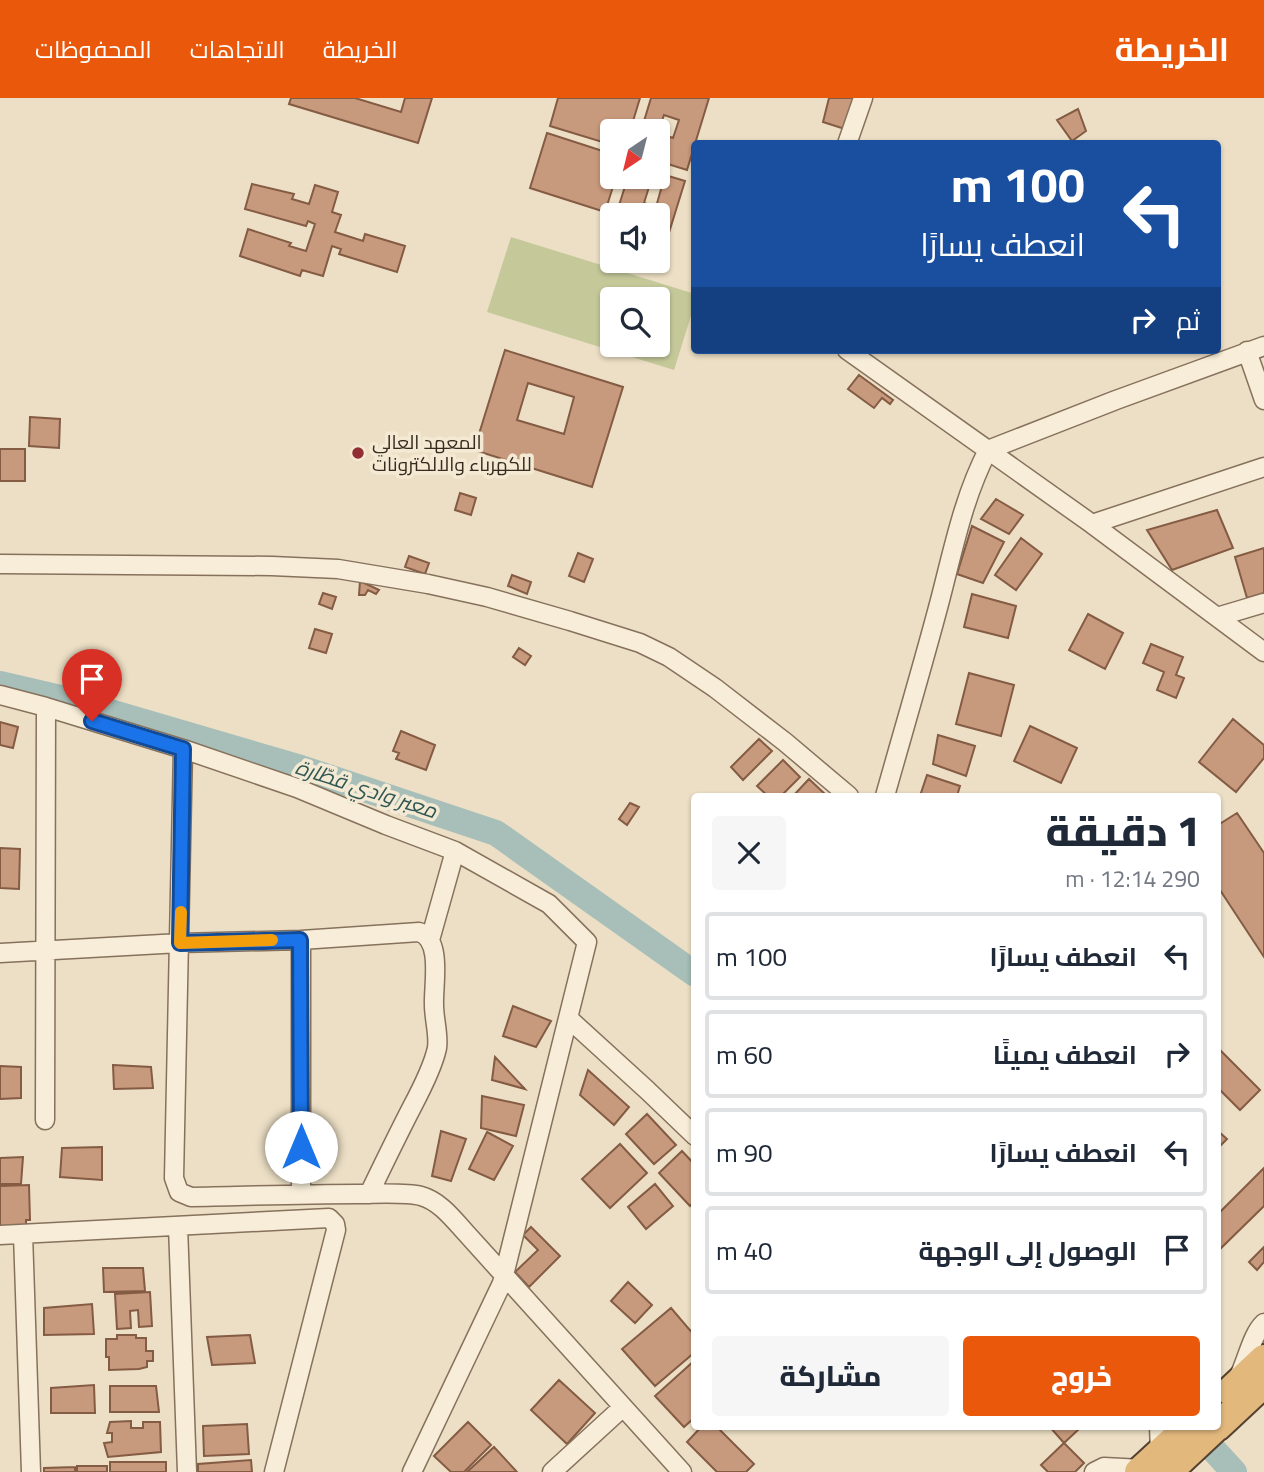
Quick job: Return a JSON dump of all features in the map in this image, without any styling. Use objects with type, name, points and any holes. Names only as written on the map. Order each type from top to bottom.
[{"type":"highway","points":[[1226,1395],[1264,1359]]},
{"type":"highway","points":[[1221,1423],[1264,1383]]},
{"type":"highway","points":[[1154,1458],[1185,1430]]},
{"type":"highway","points":[[1154,1458],[1210,1430]]},
{"type":"street","points":[[848,140],[863,98]]},
{"type":"street","points":[[886,793],[962,514],[973,481],[988,450],[1256,349],[1264,400]]},
{"type":"street","points":[[853,354],[1092,524],[1264,652]]},
{"type":"street","points":[[1092,524],[1264,467]]},
{"type":"street","points":[[0,564],[338,569],[486,597],[640,643],[669,657],[715,688],[845,793]]},
{"type":"street","points":[[1217,617],[1264,603]]},
{"type":"street","points":[[0,695],[183,749],[297,788],[455,851],[549,904],[587,942],[499,1291],[419,1469]]},
{"type":"street","points":[[45,1120],[46,707]]},
{"type":"street","points":[[183,749],[174,1178],[179,1192],[191,1197],[369,1194],[421,1196],[432,1201],[444,1210],[504,1275],[681,1472]]},
{"type":"street","points":[[430,940],[455,851]]},
{"type":"street","points":[[0,953],[419,932],[426,934],[430,940],[436,976],[433,1004],[437,1047],[424,1082],[369,1194]]},
{"type":"street","points":[[300,940],[301,1194]]},
{"type":"street","points":[[568,1018],[691,1132]]},
{"type":"street","points":[[0,1235],[329,1219],[335,1224],[336,1230],[274,1472]]},
{"type":"street","points":[[178,1226],[187,1472]]},
{"type":"street","points":[[23,1234],[31,1472]]},
{"type":"street","points":[[1226,1395],[1248,1357],[1259,1327],[1264,1323]]},
{"type":"street","points":[[552,1472],[623,1407]]},
{"type":"street","points":[[1094,1472],[1104,1467],[1154,1458]]},
{"type":"green space","points":[[511,237],[600,265],[600,273],[627,273],[691,293],[691,316],[674,370],[632,357],[670,357],[670,287],[600,287],[600,347],[487,312]]},
{"type":"building","points":[[291,98],[355,98],[401,112],[405,98],[432,98],[418,143],[289,104]]},
{"type":"building","points":[[558,98],[640,98],[634,119],[600,119],[600,141],[550,126]]},
{"type":"building","points":[[651,98],[709,98],[696,140],[691,140],[691,157],[687,170],[670,165],[670,137],[673,138],[679,120],[664,115],[663,119],[645,119]]},
{"type":"building","points":[[829,98],[857,98],[848,130],[823,122]]},
{"type":"building","points":[[1078,109],[1086,131],[1071,140],[1057,120]]},
{"type":"building","points":[[547,133],[600,150],[600,189],[612,189],[608,203],[600,203],[600,210],[530,188]]},
{"type":"building","points":[[670,176],[685,181],[670,229],[670,203],[657,203],[661,189],[670,189]]},
{"type":"building","points":[[252,184],[294,194],[292,199],[309,204],[315,185],[338,192],[332,212],[341,215],[335,232],[363,241],[365,234],[405,246],[397,272],[339,254],[341,249],[332,246],[323,276],[302,270],[300,276],[240,256],[248,229],[291,243],[289,246],[306,251],[315,224],[308,221],[306,226],[245,209]]},
{"type":"building","points":[[624,189],[648,189],[644,203],[620,203]]},
{"type":"building","points":[[505,350],[623,387],[592,487],[474,450]],"holes":[[[528,383],[574,397],[564,434],[517,420]]]},
{"type":"building","points":[[859,375],[893,400],[890,404],[882,398],[874,408],[848,389]]},
{"type":"building","points":[[30,417],[60,419],[59,448],[29,446]]},
{"type":"building","points":[[0,449],[25,449],[25,481],[0,481]]},
{"type":"building","points":[[460,493],[476,498],[471,515],[455,510]]},
{"type":"building","points":[[996,499],[1023,515],[1009,534],[981,519]]},
{"type":"building","points":[[1217,510],[1233,548],[1172,570],[1147,530]]},
{"type":"building","points":[[972,526],[1004,542],[983,583],[957,574]]},
{"type":"building","points":[[1021,538],[1042,554],[1016,590],[995,575]]},
{"type":"building","points":[[1264,548],[1264,593],[1247,598],[1235,557]]},
{"type":"building","points":[[578,553],[593,559],[584,582],[569,576]]},
{"type":"building","points":[[409,556],[429,563],[425,574],[405,567]]},
{"type":"building","points":[[512,575],[531,582],[527,594],[508,586]]},
{"type":"building","points":[[360,581],[379,590],[376,594],[368,590],[365,595],[359,595]]},
{"type":"building","points":[[323,593],[336,597],[332,609],[319,604]]},
{"type":"building","points":[[972,594],[1016,606],[1008,638],[964,627]]},
{"type":"building","points":[[1088,614],[1123,633],[1105,669],[1069,650]]},
{"type":"building","points":[[315,629],[332,634],[326,653],[309,648]]},
{"type":"building","points":[[1151,644],[1183,657],[1176,675],[1184,678],[1176,698],[1157,690],[1164,672],[1143,663]]},
{"type":"building","points":[[519,648],[531,656],[525,665],[513,657]]},
{"type":"building","points":[[969,673],[1014,685],[1001,736],[956,724]]},
{"type":"building","points":[[1233,719],[1264,745],[1264,758],[1236,792],[1199,762]]},
{"type":"building","points":[[0,722],[18,727],[13,748],[0,745]]},
{"type":"building","points":[[1030,726],[1077,748],[1061,783],[1014,761]]},
{"type":"building","points":[[401,731],[435,745],[426,770],[396,759],[399,753],[393,751]]},
{"type":"building","points":[[938,735],[975,746],[966,776],[933,764]]},
{"type":"building","points":[[759,739],[772,751],[743,780],[731,767]]},
{"type":"building","points":[[783,760],[800,777],[784,793],[765,793],[757,786]]},
{"type":"building","points":[[927,775],[960,786],[958,793],[921,793]]},
{"type":"building","points":[[809,779],[824,793],[796,793]]},
{"type":"building","points":[[630,803],[639,807],[627,825],[619,819]]},
{"type":"building","points":[[1237,813],[1264,853],[1264,957],[1221,892],[1221,823]]},
{"type":"building","points":[[0,848],[20,849],[19,889],[0,888]]},
{"type":"building","points":[[513,1006],[551,1021],[536,1047],[503,1036]]},
{"type":"building","points":[[1221,1051],[1260,1090],[1240,1110],[1221,1091]]},
{"type":"building","points":[[495,1057],[525,1089],[492,1080]]},
{"type":"building","points":[[113,1065],[151,1067],[153,1088],[114,1089]]},
{"type":"building","points":[[0,1066],[21,1067],[21,1098],[0,1099]]},
{"type":"building","points":[[588,1070],[629,1107],[614,1125],[580,1095]]},
{"type":"building","points":[[482,1096],[524,1105],[516,1136],[481,1128]]},
{"type":"building","points":[[647,1114],[676,1145],[654,1164],[626,1134]]},
{"type":"building","points":[[441,1131],[466,1139],[451,1181],[432,1176]]},
{"type":"building","points":[[487,1132],[513,1146],[494,1180],[469,1169]]},
{"type":"building","points":[[1221,1134],[1227,1139],[1221,1145]]},
{"type":"building","points":[[620,1144],[647,1173],[610,1208],[582,1179]]},
{"type":"building","points":[[102,1147],[102,1180],[60,1177],[62,1148]]},
{"type":"building","points":[[682,1151],[691,1161],[690,1206],[659,1173]]},
{"type":"building","points":[[23,1157],[21,1184],[0,1184],[0,1158]]},
{"type":"building","points":[[1264,1168],[1264,1206],[1221,1248],[1221,1211]]},
{"type":"building","points":[[655,1184],[673,1206],[646,1229],[628,1207]]},
{"type":"building","points":[[29,1185],[30,1220],[26,1220],[26,1228],[0,1228],[0,1186]]},
{"type":"building","points":[[531,1227],[560,1256],[529,1287],[515,1272],[538,1250],[523,1235]]},
{"type":"building","points":[[1264,1247],[1264,1262],[1257,1270],[1249,1262]]},
{"type":"building","points":[[103,1268],[143,1268],[145,1291],[104,1292]]},
{"type":"building","points":[[628,1282],[652,1305],[635,1323],[611,1301]]},
{"type":"building","points":[[150,1292],[152,1326],[139,1327],[138,1310],[130,1311],[131,1328],[117,1329],[115,1294]]},
{"type":"building","points":[[92,1304],[94,1334],[44,1335],[44,1308]]},
{"type":"building","points":[[671,1308],[691,1331],[691,1355],[655,1386],[622,1349]]},
{"type":"building","points":[[117,1335],[146,1338],[146,1351],[153,1351],[153,1361],[147,1361],[147,1367],[139,1369],[109,1370],[106,1339],[117,1339]]},
{"type":"building","points":[[250,1335],[255,1363],[212,1365],[207,1337]]},
{"type":"building","points":[[691,1364],[691,1421],[684,1427],[655,1396]]},
{"type":"building","points":[[559,1380],[595,1413],[567,1444],[531,1410]]},
{"type":"building","points":[[94,1385],[95,1413],[51,1413],[51,1388]]},
{"type":"building","points":[[110,1386],[156,1386],[159,1412],[110,1412]]},
{"type":"building","points":[[131,1421],[131,1428],[143,1428],[143,1422],[160,1422],[161,1452],[108,1457],[104,1443],[112,1442],[112,1433],[107,1433],[110,1422]]},
{"type":"building","points":[[468,1422],[491,1445],[464,1472],[451,1472],[434,1456]]},
{"type":"building","points":[[247,1424],[249,1454],[204,1456],[203,1426]]},
{"type":"building","points":[[698,1430],[720,1430],[754,1464],[746,1472],[717,1472],[687,1442]]},
{"type":"building","points":[[1053,1430],[1078,1430],[1064,1443]]},
{"type":"building","points":[[1064,1443],[1084,1463],[1075,1472],[1048,1472],[1041,1465]]},
{"type":"building","points":[[494,1447],[517,1472],[467,1472]]},
{"type":"building","points":[[251,1460],[252,1472],[198,1472],[198,1464]]},
{"type":"building","points":[[110,1462],[166,1462],[166,1472],[110,1472]]},
{"type":"building","points":[[77,1466],[107,1466],[107,1472],[77,1472]]},
{"type":"building","points":[[75,1467],[75,1472],[44,1472],[44,1468]]},
{"type":"waterway","name":"معبر وادي قطّارة","points":[[0,684],[69,700],[301,768],[496,833],[691,971]]},
{"type":"waterway","name":"معبر وادي قطّارة","points":[[1211,1447],[1234,1472]]},
{"type":"slow traffic","points":[[181,912],[180,943],[272,940]]},
{"type":"place","name":"المعهد العالي للكهرباء والالكترونات","points":[[358,453]]},
{"type":"route","points":[[92,721],[183,749],[180,943],[300,940],[301,1147]]}]
